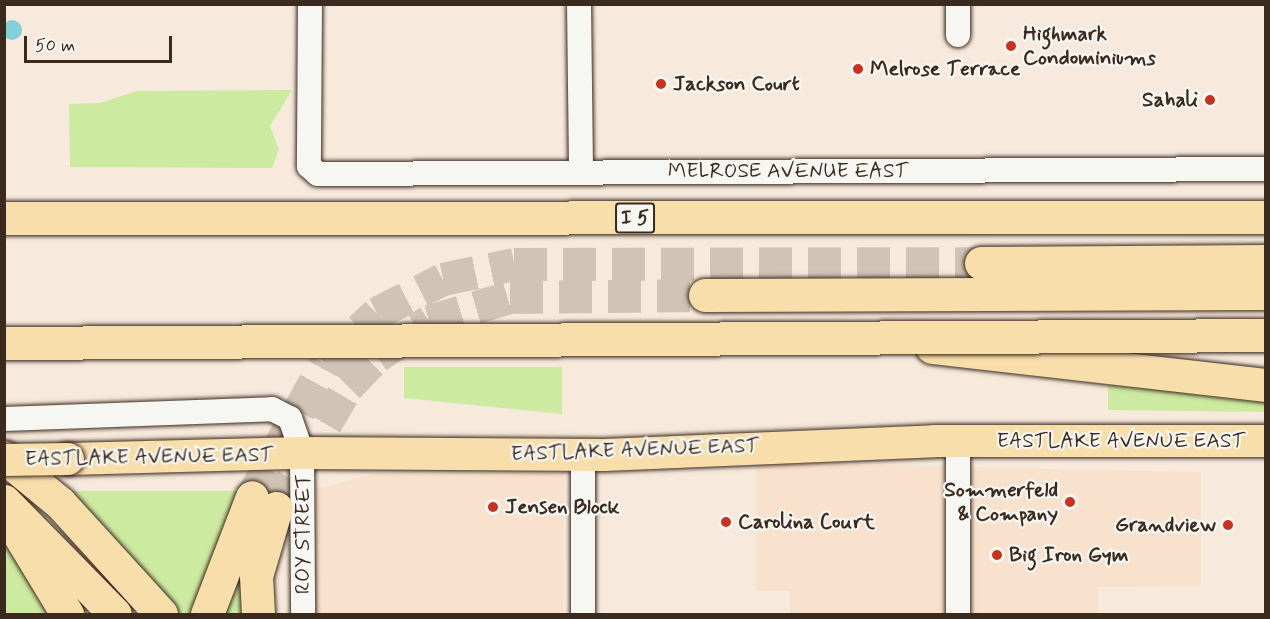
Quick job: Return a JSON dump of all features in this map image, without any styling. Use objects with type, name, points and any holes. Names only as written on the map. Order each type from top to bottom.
[{"type":"highway","name":"I 5","points":[[4,218],[1266,217]]},
{"type":"highway","points":[[981,263],[1266,261]]},
{"type":"highway","points":[[705,295],[961,291],[1266,293]]},
{"type":"highway","points":[[4,332],[1266,327]]},
{"type":"highway","points":[[1160,328],[1266,344]]},
{"type":"highway","points":[[4,343],[1266,335]]},
{"type":"highway","points":[[862,336],[1053,364],[1266,385]]},
{"type":"highway","points":[[4,459],[60,503],[161,615]]},
{"type":"highway","points":[[4,501],[116,615]]},
{"type":"highway","points":[[207,615],[264,502],[259,559],[258,615]]},
{"type":"highway","points":[[4,511],[67,615]]},
{"type":"highway","points":[[4,545],[47,615]]},
{"type":"main road","name":"EASTLAKE AVENUE EAST","points":[[4,459],[303,453],[583,455],[958,441],[1266,441]]},
{"type":"street","name":"MELROSE AVENUE EAST","points":[[310,4],[312,172],[1266,169]]},
{"type":"street","points":[[579,4],[581,172]]},
{"type":"street","points":[[958,4],[958,35]]},
{"type":"street","points":[[4,419],[105,418],[272,409],[290,418],[303,453]]},
{"type":"street","points":[[958,441],[958,615]]},
{"type":"street","name":"ROY STREET","points":[[303,453],[303,615]]},
{"type":"street","points":[[583,455],[583,615]]},
{"type":"shaded area","points":[[756,463],[1201,472],[1201,586],[1098,587],[1098,614],[790,614],[790,591],[756,591]]},
{"type":"shaded area","points":[[375,473],[564,473],[563,614],[309,614],[309,492]]},
{"type":"green space","points":[[292,90],[270,126],[279,150],[272,168],[70,167],[69,104],[100,103],[136,91]]},
{"type":"green space","points":[[404,367],[562,367],[562,414],[404,398]]},
{"type":"green space","points":[[1108,382],[1265,397],[1265,412],[1108,410]]},
{"type":"green space","points":[[58,491],[246,491],[197,614],[175,614]]},
{"type":"green space","points":[[4,540],[11,551],[47,614],[5,614]]},
{"type":"green space","points":[[244,561],[242,614],[223,614],[235,593]]},
{"type":"water","points":[[12,20],[19,23],[22,30],[19,37],[12,40],[5,37],[2,30],[5,23]]},
{"type":"tunnel","points":[[252,497],[325,363],[377,313],[443,279],[514,264],[981,263]]},
{"type":"tunnel","points":[[276,508],[348,386],[377,356],[429,321],[510,297],[705,295]]},
{"type":"place","name":"Highmark Condominiums","points":[[1011,46]]},
{"type":"place","name":"Melrose Terrace","points":[[858,69]]},
{"type":"place","name":"Jackson Court","points":[[661,84]]},
{"type":"place","name":"Sahali","points":[[1210,100]]},
{"type":"place","name":"Sommerfeld & Company","points":[[1070,502]]},
{"type":"place","name":"Jensen Block","points":[[493,507]]},
{"type":"place","name":"Carolina Court","points":[[726,522]]},
{"type":"place","name":"Grandview","points":[[1228,525]]},
{"type":"place","name":"Big Iron Gym","points":[[997,555]]}]
